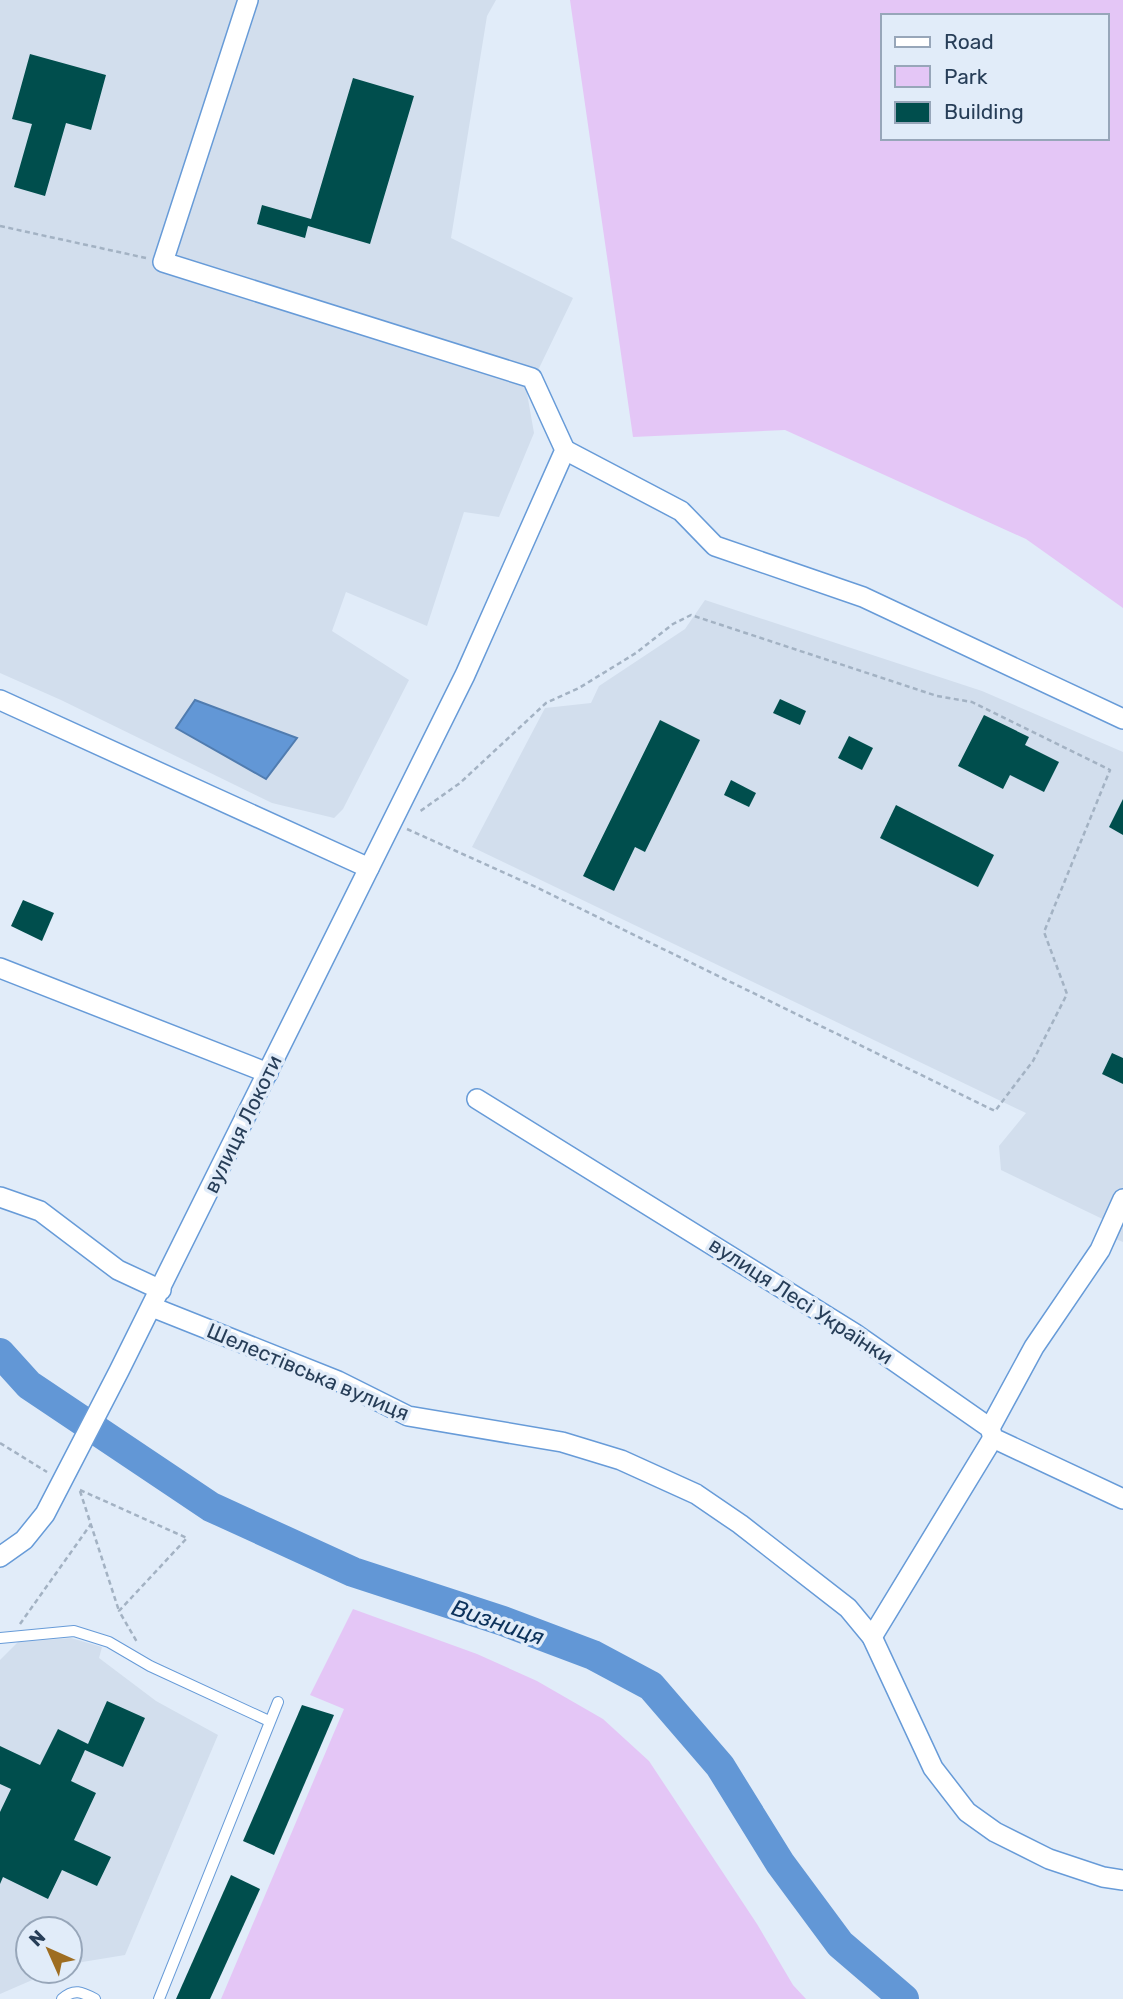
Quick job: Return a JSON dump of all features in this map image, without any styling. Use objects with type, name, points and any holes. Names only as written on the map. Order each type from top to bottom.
[{"type":"street","points":[[248,0],[163,262],[532,378],[565,450],[681,511],[715,546],[863,597],[1123,719]]},
{"type":"street","name":"вулиця Локоти","points":[[0,1557],[24,1540],[70,1481],[119,1371],[465,675],[565,450]]},
{"type":"street","points":[[0,700],[369,868]]},
{"type":"street","points":[[0,968],[268,1073]]},
{"type":"street","name":"вулиця Лесі Українки","points":[[477,1099],[855,1333],[992,1433],[1123,1499]]},
{"type":"street","name":"Шелестівська вулиця","points":[[0,1197],[40,1211],[156,1299],[338,1381],[408,1416],[562,1442],[621,1460],[695,1494],[740,1524],[848,1608],[872,1637],[933,1768],[967,1812],[995,1832],[1032,1852],[1103,1877],[1123,1880]]},
{"type":"street","points":[[872,1637],[992,1433],[1034,1347],[1100,1250],[1123,1199]]},
{"type":"lane","points":[[5,1638],[74,1631],[109,1642],[150,1666],[269,1721]]},
{"type":"lane","points":[[159,1999],[278,1702]]},
{"type":"lane","points":[[62,1999],[69,1992],[80,1991],[96,1999]]},
{"type":"path","points":[[0,226],[163,262]]},
{"type":"path","points":[[392,822],[538,888],[995,1111],[1033,1061],[1067,994],[1044,932],[1110,770],[972,702],[936,696],[691,615],[673,624],[636,653],[579,688],[546,703],[460,783],[419,811]]},
{"type":"path","points":[[0,1443],[70,1481],[187,1538],[119,1611]]},
{"type":"path","points":[[70,1481],[91,1524],[119,1611],[150,1666]]},
{"type":"path","points":[[5,1638],[91,1524]]},
{"type":"shaded area","points":[[0,0],[496,0],[487,16],[451,238],[573,298],[527,393],[534,433],[499,517],[464,512],[427,626],[346,592],[332,631],[409,680],[343,809],[334,818],[272,803],[0,673]]},
{"type":"shaded area","points":[[705,600],[982,691],[1123,752],[1123,1242],[1111,1237],[1117,1226],[1001,1170],[999,1146],[1026,1113],[472,847],[545,708],[591,703],[599,686],[685,629]]},
{"type":"shaded area","points":[[71,1638],[102,1647],[99,1658],[156,1701],[218,1735],[125,1955],[84,1962],[84,1915],[14,1915],[14,1985],[21,1985],[0,1994],[0,1660],[18,1642]]},
{"type":"green space","points":[[570,0],[1123,0],[1123,608],[1026,539],[785,430],[633,437]]},
{"type":"green space","points":[[353,1609],[477,1654],[537,1681],[603,1719],[649,1761],[757,1924],[793,1985],[806,1999],[221,1999],[344,1709],[310,1695]]},
{"type":"water","points":[[195,700],[297,738],[266,779],[176,728]]},
{"type":"building","points":[[30,54],[106,75],[91,130],[66,123],[45,196],[14,187],[32,124],[12,119]]},
{"type":"building","points":[[353,78],[414,96],[370,244],[308,226],[305,238],[257,224],[262,205],[311,219]]},
{"type":"building","points":[[780,699],[806,711],[800,725],[773,713]]},
{"type":"building","points":[[984,715],[1029,737],[1025,745],[1059,762],[1044,792],[1010,775],[1003,789],[958,766]]},
{"type":"building","points":[[660,720],[700,740],[645,852],[635,847],[614,891],[583,876]]},
{"type":"building","points":[[849,736],[873,748],[862,770],[838,758]]},
{"type":"building","points":[[731,780],[756,793],[749,807],[724,795]]},
{"type":"building","points":[[1123,799],[1123,835],[1109,827]]},
{"type":"building","points":[[896,805],[994,855],[978,887],[880,838]]},
{"type":"building","points":[[23,900],[54,913],[42,941],[11,926]]},
{"type":"building","points":[[1112,1053],[1123,1058],[1123,1084],[1102,1074]]},
{"type":"building","points":[[107,1701],[145,1718],[123,1767],[85,1750],[71,1781],[96,1793],[74,1840],[111,1857],[97,1886],[62,1870],[48,1899],[3,1877],[0,1884],[0,1812],[11,1789],[0,1784],[0,1746],[40,1765],[58,1729],[88,1744]]},
{"type":"building","points":[[302,1705],[334,1715],[274,1855],[243,1841]]},
{"type":"building","points":[[231,1875],[260,1889],[210,1999],[176,1999]]},
{"type":"waterway","name":"Визниця","points":[[0,1353],[29,1385],[211,1507],[353,1572],[503,1621],[593,1655],[651,1686],[720,1766],[780,1863],[840,1944],[904,1999]]}]
